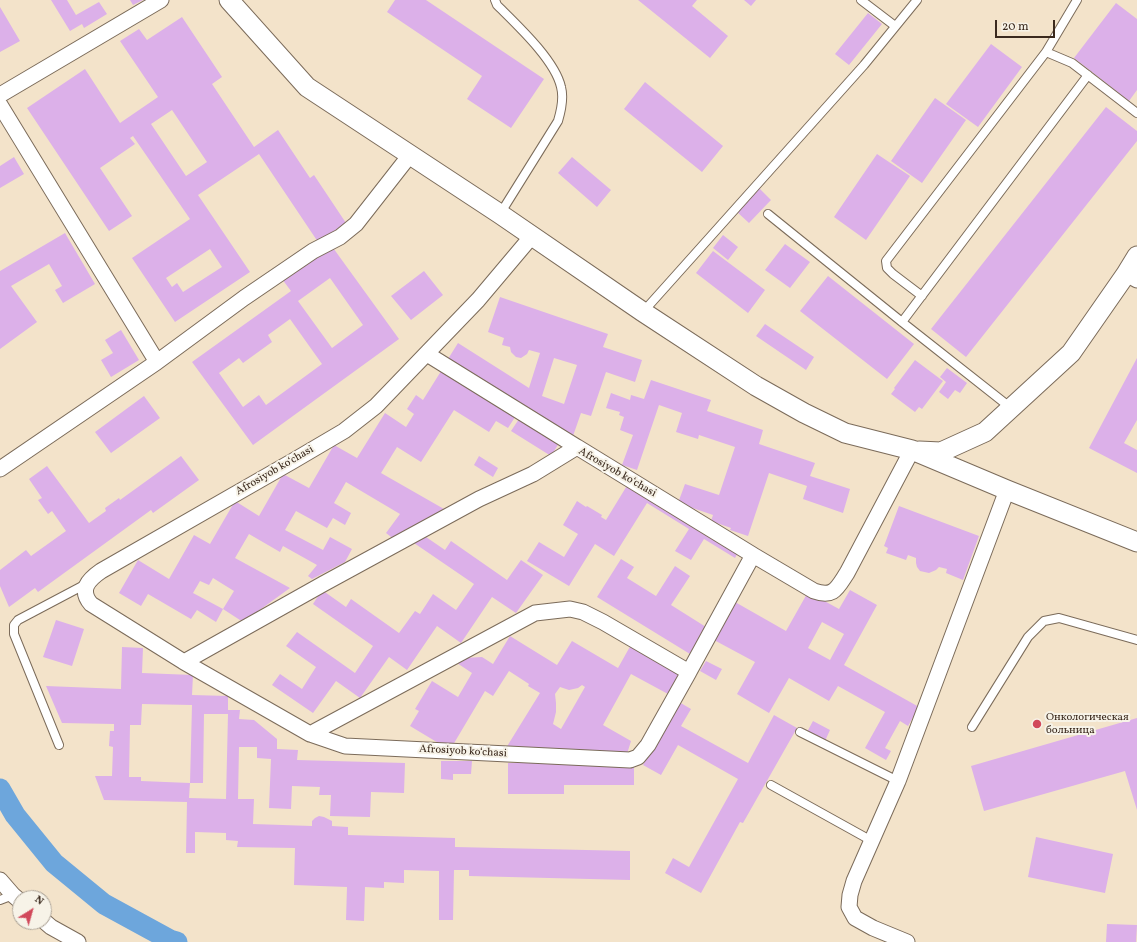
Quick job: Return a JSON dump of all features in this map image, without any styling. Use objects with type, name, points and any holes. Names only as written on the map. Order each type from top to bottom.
[{"type":"street","points":[[0,95],[161,0]]},
{"type":"street","points":[[228,0],[307,87],[500,214],[756,386],[804,413],[845,433],[912,450],[1006,490],[1137,542]]},
{"type":"street","points":[[0,105],[157,362]]},
{"type":"street","points":[[0,469],[157,362],[244,298],[356,224],[410,155]]},
{"type":"street","name":"Afrosiyob koʻchasi","points":[[532,236],[478,300],[376,406],[344,431],[101,571],[88,582],[85,594],[87,600],[91,604],[184,662],[310,734],[345,746],[630,760],[638,757],[648,745],[752,555]]},
{"type":"street","points":[[912,450],[941,452],[985,432],[1071,353],[1131,277],[1137,256]]},
{"type":"street","points":[[427,354],[577,447]]},
{"type":"street","name":"Afrosiyob koʻchasi","points":[[184,662],[479,498],[533,474],[577,447],[752,555],[814,591],[821,594],[827,594],[832,592],[838,586],[847,573],[912,450]]},
{"type":"street","points":[[907,942],[861,923],[855,918],[849,907],[850,896],[854,881],[898,781],[1006,490]]},
{"type":"street","points":[[310,734],[535,613],[570,609],[583,612],[689,672]]},
{"type":"street","points":[[0,880],[11,899]]},
{"type":"street","points":[[52,928],[78,942]]},
{"type":"lane","points":[[495,0],[536,45],[557,74],[562,89],[561,109],[558,121],[500,214]]},
{"type":"lane","points":[[861,0],[895,26]]},
{"type":"lane","points":[[644,312],[864,65],[917,0]]},
{"type":"lane","points":[[922,296],[893,274],[887,268],[886,261],[1046,52],[1077,0]]},
{"type":"lane","points":[[1046,52],[1072,63],[1137,113]]},
{"type":"lane","points":[[902,322],[1088,75]]},
{"type":"lane","points":[[768,214],[1011,408]]},
{"type":"lane","points":[[59,745],[14,634],[14,625],[18,620],[88,582]]},
{"type":"lane","points":[[972,727],[1028,637],[1044,622],[1059,618],[1137,640]]},
{"type":"lane","points":[[800,732],[898,781]]},
{"type":"lane","points":[[771,785],[872,841]]},
{"type":"building","points":[[51,0],[67,0],[76,15],[99,2],[107,14],[84,28],[82,24],[70,31]]},
{"type":"building","points":[[130,0],[143,0],[133,5]]},
{"type":"building","points":[[395,0],[426,0],[544,79],[511,128],[467,99],[482,76],[387,12]]},
{"type":"building","points":[[638,0],[697,0],[692,6],[728,36],[710,58]]},
{"type":"building","points":[[744,0],[756,0],[751,6]]},
{"type":"building","points":[[1116,3],[1137,19],[1137,90],[1129,101],[1074,58]]},
{"type":"building","points":[[0,7],[20,41],[0,52]]},
{"type":"building","points":[[868,13],[882,24],[849,65],[835,54]]},
{"type":"building","points":[[182,17],[222,77],[212,84],[254,147],[278,130],[310,178],[314,175],[346,223],[318,242],[259,154],[198,195],[250,272],[175,322],[132,258],[190,219],[133,136],[130,138],[135,144],[100,168],[132,216],[109,231],[27,108],[85,69],[120,123],[158,97],[120,41],[139,29],[147,40]],"holes":[[[172,110],[207,162],[186,176],[151,124]],[[210,249],[222,267],[183,292],[177,283],[172,287],[166,278]]]},
{"type":"building","points":[[991,44],[1022,67],[978,127],[946,104]]},
{"type":"building","points":[[645,82],[723,146],[702,172],[624,109]]},
{"type":"building","points":[[935,98],[966,120],[922,183],[891,161]]},
{"type":"building","points":[[1106,107],[1137,131],[1137,141],[966,357],[931,329]]},
{"type":"building","points":[[877,154],[910,176],[866,240],[834,217]]},
{"type":"building","points":[[14,157],[24,174],[0,188],[0,166]]},
{"type":"building","points":[[572,157],[611,190],[597,207],[558,173]]},
{"type":"building","points":[[759,188],[771,200],[749,223],[736,211]]},
{"type":"building","points":[[65,233],[95,284],[63,303],[55,290],[62,286],[49,264],[11,286],[37,322],[0,349],[0,271]]},
{"type":"building","points":[[723,235],[738,247],[728,260],[713,248]]},
{"type":"building","points":[[785,244],[810,262],[790,288],[765,270]]},
{"type":"building","points":[[331,245],[399,339],[253,445],[192,362],[291,291],[282,279]],"holes":[[[330,278],[363,325],[332,348],[298,301]],[[290,319],[322,364],[266,405],[259,395],[243,407],[219,373],[239,358],[243,363],[272,342],[268,335]]]},
{"type":"building","points":[[713,251],[765,290],[748,313],[696,273]]},
{"type":"building","points":[[424,271],[443,295],[411,320],[391,296]]},
{"type":"building","points":[[828,276],[914,344],[887,379],[800,311]]},
{"type":"building","points":[[500,297],[608,334],[603,347],[642,360],[635,382],[606,372],[591,416],[581,413],[573,436],[448,359],[458,343],[529,388],[540,353],[529,350],[527,354],[521,358],[516,357],[511,352],[510,347],[502,345],[504,338],[488,332]],"holes":[[[554,358],[577,365],[564,404],[542,396]]]},
{"type":"building","points":[[765,324],[814,357],[806,370],[756,336]]},
{"type":"building","points":[[121,330],[139,360],[111,377],[101,360],[113,353],[105,340]]},
{"type":"building","points":[[1137,358],[1137,420],[1124,443],[1137,450],[1137,473],[1089,448]]},
{"type":"building","points":[[915,360],[943,381],[922,409],[919,407],[915,412],[891,394]]},
{"type":"building","points":[[443,368],[517,414],[508,428],[496,421],[489,432],[454,410],[421,462],[397,447],[381,473],[444,509],[395,540],[386,533],[400,514],[346,482],[334,503],[351,513],[345,525],[333,518],[327,528],[296,511],[285,530],[323,550],[330,537],[352,549],[345,562],[312,579],[308,576],[317,565],[283,546],[280,552],[249,534],[235,558],[290,588],[243,622],[223,609],[216,622],[197,610],[191,619],[148,594],[141,606],[119,593],[138,560],[169,579],[194,535],[210,544],[235,501],[259,516],[283,474],[309,488],[334,445],[357,458],[385,413],[406,427],[414,414],[407,409],[416,395],[423,400]],"holes":[[[213,578],[234,591],[223,609],[193,593],[200,581],[209,585]]]},
{"type":"building","points":[[947,368],[967,383],[960,393],[955,390],[948,399],[939,392],[946,382],[940,377]]},
{"type":"building","points":[[651,380],[711,400],[707,411],[763,430],[759,444],[815,463],[810,476],[850,489],[843,513],[803,499],[807,486],[769,473],[748,536],[730,530],[731,528],[711,521],[713,515],[678,503],[685,484],[719,495],[735,447],[699,435],[698,439],[676,432],[682,413],[659,405],[637,470],[622,465],[633,435],[620,430],[624,417],[619,415],[620,412],[606,408],[611,393],[630,400],[631,395],[644,399]]},
{"type":"building","points":[[144,396],[160,418],[111,453],[95,432]]},
{"type":"building","points":[[521,416],[561,440],[551,456],[511,431]]},
{"type":"building","points":[[181,456],[199,480],[153,513],[151,510],[38,592],[35,588],[9,607],[0,586],[0,570],[26,550],[31,556],[66,531],[52,511],[48,514],[38,500],[42,498],[29,479],[47,466],[89,523],[106,511],[105,508],[119,498],[120,500]]},
{"type":"building","points":[[479,456],[498,468],[493,477],[474,465]]},
{"type":"building","points":[[628,484],[740,549],[735,558],[704,539],[691,560],[675,551],[689,529],[647,503],[614,556],[595,544],[569,586],[527,561],[539,542],[564,557],[578,534],[563,525],[577,501],[602,515],[601,517],[606,520]]},
{"type":"building","points":[[899,506],[979,536],[963,580],[946,573],[947,569],[939,567],[929,573],[920,571],[917,567],[916,558],[908,555],[906,560],[886,553],[888,548],[884,546]]},
{"type":"building","points":[[426,537],[445,550],[451,541],[507,580],[521,560],[543,575],[516,613],[492,597],[461,643],[437,626],[407,670],[389,657],[360,698],[336,681],[313,713],[272,685],[280,674],[302,689],[316,667],[286,646],[297,632],[355,673],[373,646],[313,604],[322,590],[346,607],[351,599],[399,633],[415,611],[420,614],[433,594],[456,610],[474,584],[414,543]]},
{"type":"building","points":[[621,559],[634,567],[627,578],[656,596],[675,566],[690,576],[671,605],[706,627],[690,654],[597,597]]},
{"type":"building","points":[[850,590],[877,605],[844,665],[919,707],[908,726],[900,721],[885,748],[891,751],[886,760],[865,748],[885,712],[838,686],[829,701],[789,678],[769,713],[737,694],[755,662],[714,640],[735,602],[786,631],[808,592],[839,609]],"holes":[[[822,622],[844,634],[830,660],[808,648]]]},
{"type":"building","points":[[56,620],[84,629],[72,666],[43,657]]},
{"type":"building","points":[[510,636],[557,665],[572,641],[618,668],[632,643],[681,670],[668,694],[631,674],[603,725],[631,741],[627,754],[506,748],[540,693],[528,686],[529,684],[509,671],[493,696],[485,691],[450,750],[410,726],[419,711],[415,709],[432,681],[458,697],[472,673],[457,663],[465,658],[482,657],[493,664]],"holes":[[[582,685],[585,687],[561,729],[553,724],[556,712],[555,694],[560,687],[569,690],[578,688]]]},
{"type":"building","points":[[122,647],[143,648],[142,673],[193,675],[192,695],[228,696],[228,710],[240,710],[239,719],[254,720],[277,739],[277,749],[298,750],[297,760],[405,763],[404,793],[371,792],[370,817],[330,816],[331,795],[319,795],[320,787],[292,786],[291,809],[269,808],[271,759],[257,758],[257,747],[239,747],[238,799],[254,799],[253,824],[312,826],[312,821],[319,816],[332,821],[332,826],[348,827],[348,835],[455,838],[455,847],[630,851],[630,880],[469,876],[469,870],[454,870],[453,920],[439,920],[439,871],[404,870],[404,883],[384,882],[384,888],[365,887],[364,921],[346,920],[347,887],[294,885],[295,848],[237,847],[238,841],[226,840],[226,833],[195,832],[195,853],[186,853],[187,802],[104,800],[95,776],[112,776],[113,747],[109,746],[110,731],[114,731],[114,724],[62,723],[46,686],[121,689]],"holes":[[[142,704],[192,705],[190,783],[141,781],[141,777],[129,777],[130,725],[141,725]],[[204,714],[228,714],[226,799],[189,798],[190,783],[203,783]]]},
{"type":"building","points":[[706,661],[722,669],[716,680],[700,671]]},
{"type":"building","points":[[679,702],[691,709],[681,726],[748,763],[774,715],[797,728],[743,823],[740,822],[701,893],[665,873],[673,858],[689,867],[738,779],[678,745],[661,775],[643,765]]},
{"type":"building","points":[[1137,718],[1137,810],[1125,771],[984,811],[971,766]]},
{"type":"building","points":[[813,721],[830,730],[825,741],[807,732]]},
{"type":"building","points":[[441,761],[472,761],[471,774],[453,774],[453,780],[441,779]]},
{"type":"building","points":[[508,763],[634,763],[634,785],[564,785],[564,794],[508,794]]},
{"type":"building","points":[[1036,837],[1113,854],[1105,893],[1028,877]]},
{"type":"building","points":[[1107,924],[1137,925],[1136,942],[1106,942]]},
{"type":"waterway","points":[[0,789],[15,815],[54,863],[104,904],[170,940],[177,942]]},
{"type":"place","name":"Онкологическая больница","points":[[1037,724]]}]
